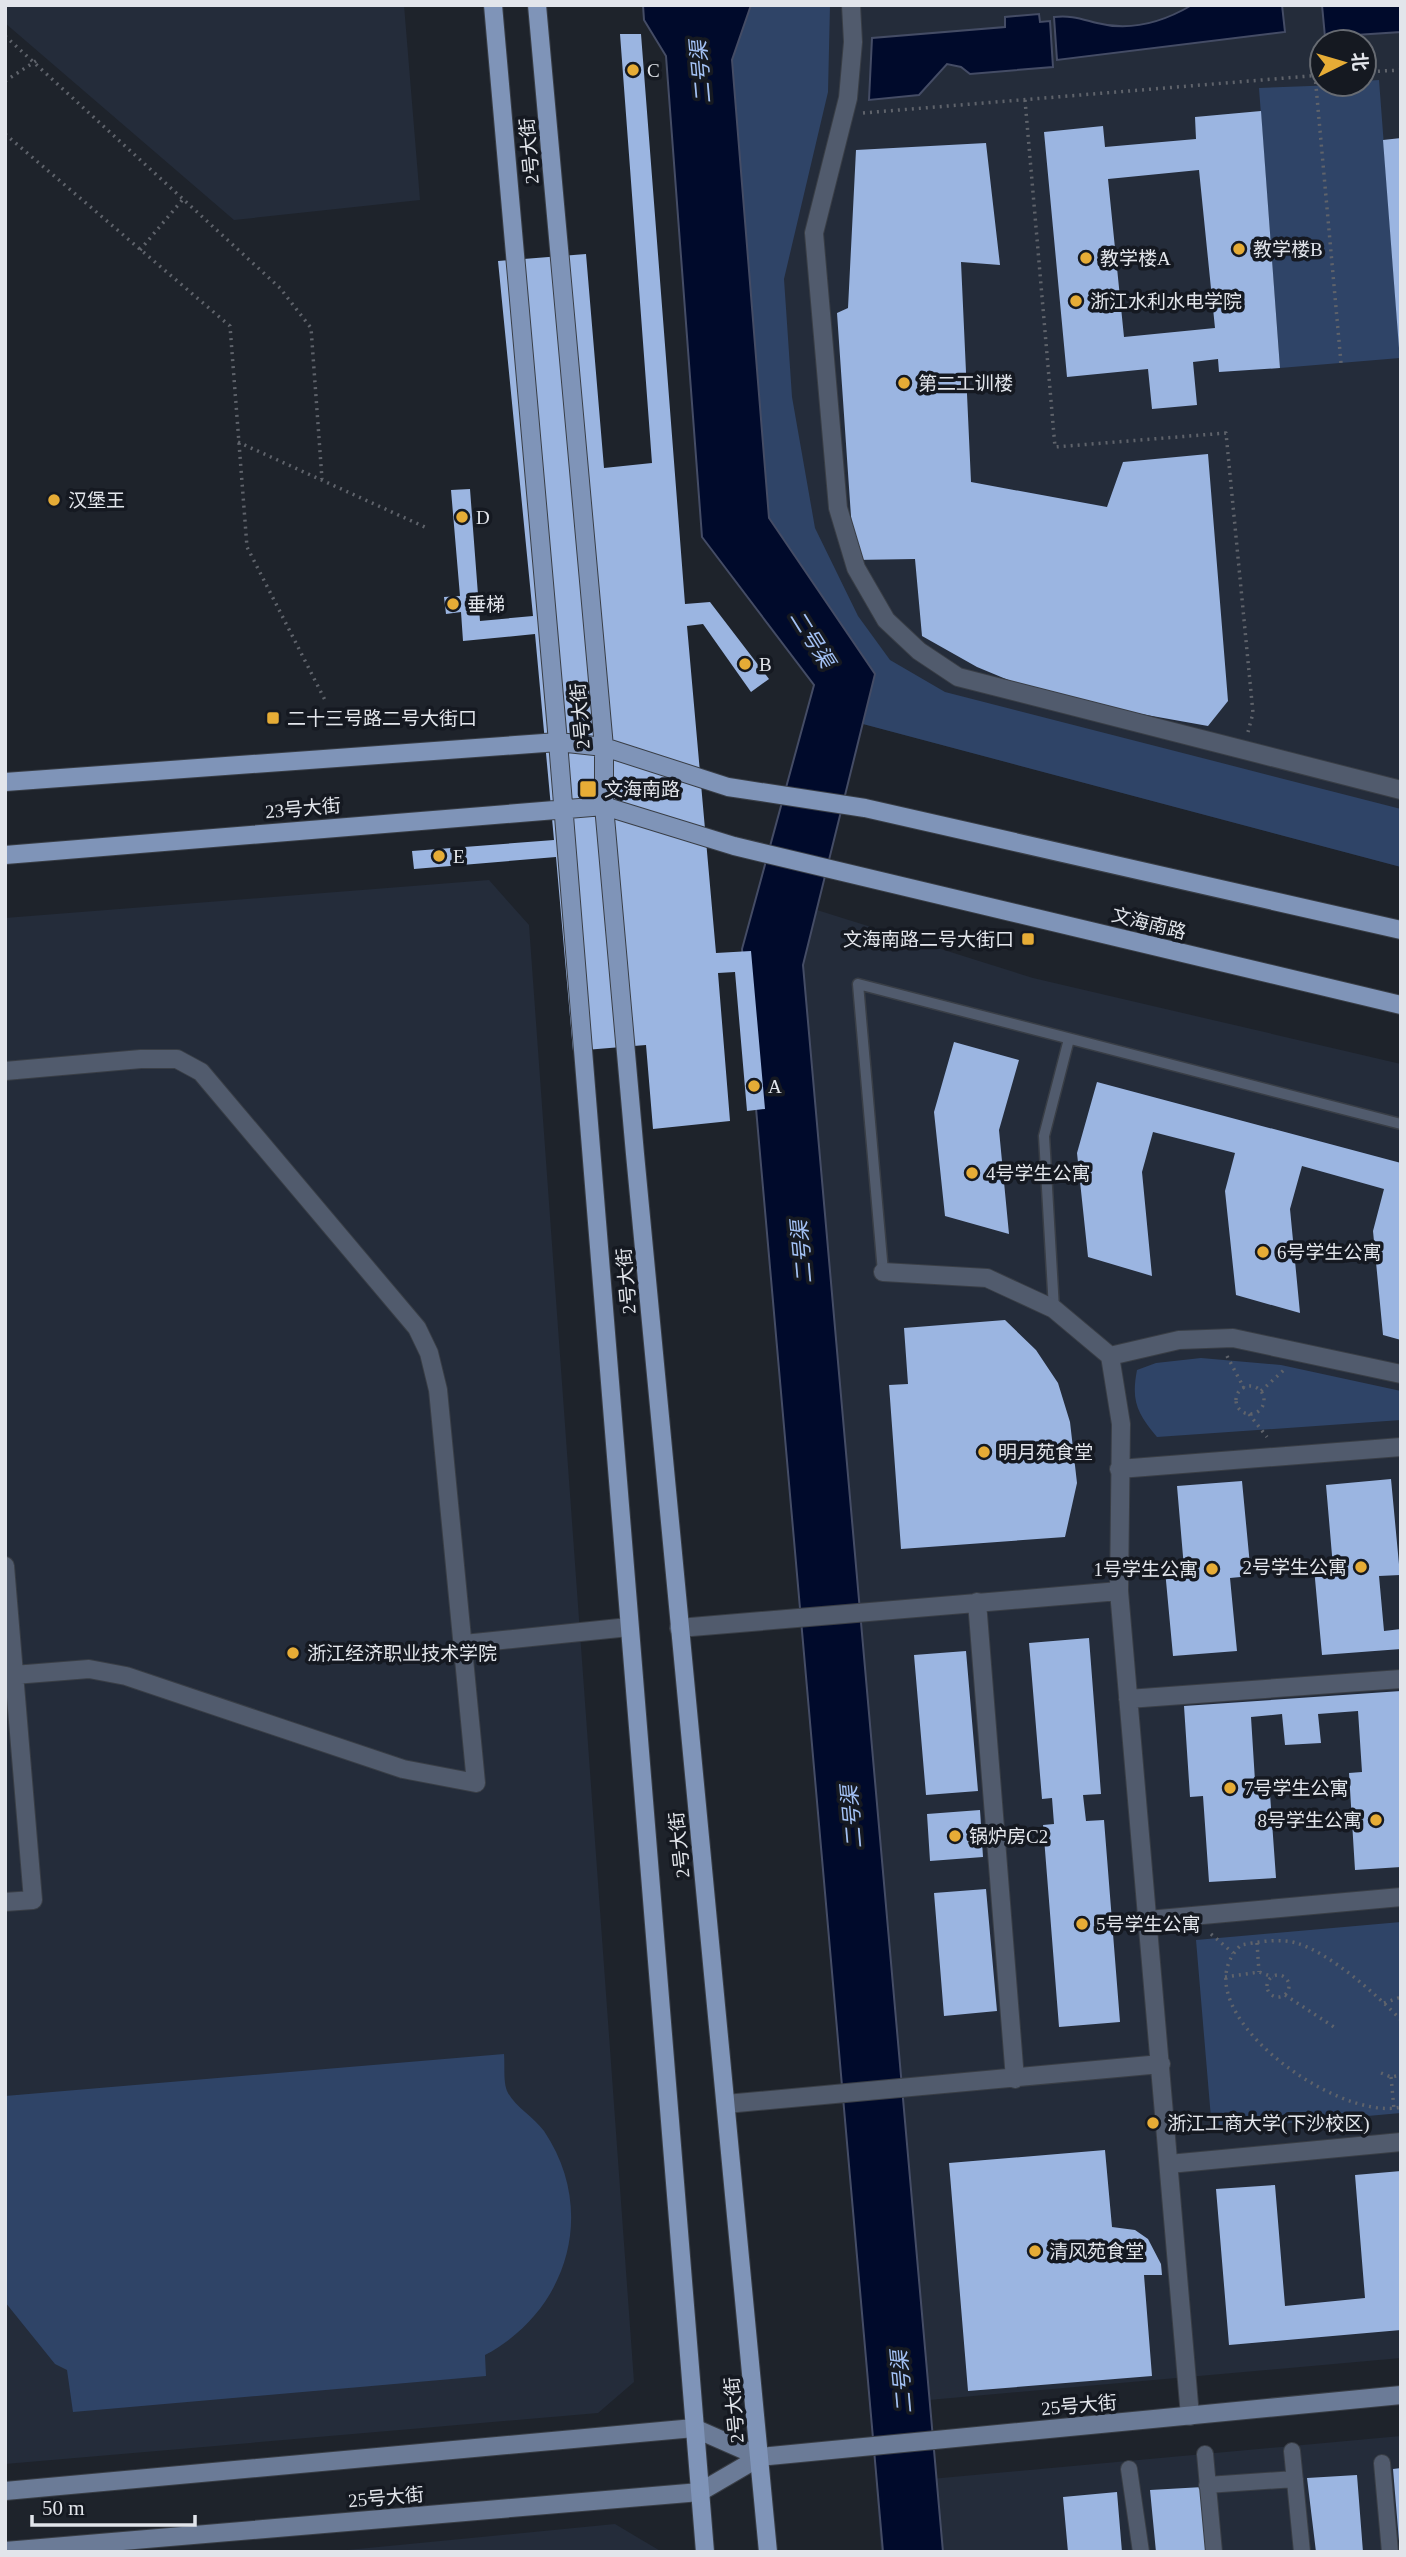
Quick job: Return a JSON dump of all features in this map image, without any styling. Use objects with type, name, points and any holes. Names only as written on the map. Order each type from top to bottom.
[{"type":"main road","name":"2号大街","points":[[493,5],[558,742],[705,2552]]},
{"type":"main road","name":"2号大街","points":[[537,5],[604,747],[604,806],[679,1628],[768,2552]]},
{"type":"main road","points":[[5,782],[558,742],[604,747],[727,787],[865,808],[1401,930]]},
{"type":"main road","name":"23号大街","points":[[5,855],[562,807],[604,806]]},
{"type":"main road","name":"文海南路","points":[[604,806],[734,846],[848,871],[1401,1006]]},
{"type":"main road","name":"25号大街","points":[[5,2550],[700,2492],[760,2456],[1401,2395]]},
{"type":"main road","name":"25号大街","points":[[5,2491],[694,2428],[760,2456]]},
{"type":"street","points":[[850,5],[853,42],[843,114],[814,233],[838,508],[856,568],[886,620],[919,651],[958,677],[1401,790]]},
{"type":"street","points":[[5,1071],[141,1059],[177,1059],[201,1072],[417,1328],[429,1353],[438,1390],[476,1783],[403,1769],[126,1676],[89,1669],[14,1675]]},
{"type":"street","points":[[883,1272],[988,1279],[1054,1309],[1110,1356],[1121,1424],[1119,1591],[1190,2416]]},
{"type":"street","points":[[1110,1356],[1179,1340],[1233,1338],[1401,1374]]},
{"type":"street","points":[[1119,1469],[1401,1447]]},
{"type":"street","points":[[5,1566],[33,1900],[5,1902]]},
{"type":"street","points":[[679,1628],[1119,1591]]},
{"type":"street","points":[[977,1602],[1015,2078]]},
{"type":"street","points":[[464,1644],[629,1627]]},
{"type":"street","points":[[1128,1699],[1401,1679]]},
{"type":"street","points":[[1149,1920],[1401,1897]]},
{"type":"street","points":[[726,2104],[1161,2064]]},
{"type":"street","points":[[1169,2164],[1401,2142]]},
{"type":"street","points":[[1292,2451],[1302,2552]]},
{"type":"street","points":[[1205,2454],[1214,2552]]},
{"type":"street","points":[[1382,2463],[1390,2552]]},
{"type":"street","points":[[1129,2469],[1141,2552]]},
{"type":"street","points":[[1207,2485],[1295,2479]]},
{"type":"lane","points":[[883,1272],[858,984],[1401,1124]]},
{"type":"lane","points":[[1054,1309],[1044,1136],[1069,1039]]},
{"type":"path","points":[[5,36],[36,61],[280,288],[311,328],[322,479]]},
{"type":"path","points":[[5,81],[36,61]]},
{"type":"path","points":[[1378,71],[1401,69]]},
{"type":"path","points":[[843,114],[1308,76]]},
{"type":"path","points":[[1317,98],[1341,363]]},
{"type":"path","points":[[1025,100],[1055,447],[1226,433],[1253,713],[1244,750]]},
{"type":"path","points":[[5,134],[230,326],[247,547],[325,700]]},
{"type":"path","points":[[140,250],[184,198]]},
{"type":"path","points":[[238,442],[426,528]]},
{"type":"path","points":[[1217,1338],[1244,1388]]},
{"type":"path","points":[[1261,1391],[1280,1376],[1296,1352]]},
{"type":"path","points":[[1249,1414],[1261,1409],[1264,1400],[1261,1391],[1253,1387],[1244,1388],[1238,1394],[1237,1402],[1281,1457]]},
{"type":"path","points":[[1257,1942],[1259,1972]]},
{"type":"path","points":[[1401,2020],[1384,2003],[1332,1963],[1295,1942],[1257,1942],[1241,1945],[1226,1964],[1225,1977],[1243,2024],[1296,2074],[1324,2091],[1362,2105],[1394,2109],[1401,2107]]},
{"type":"path","points":[[1225,1977],[1259,1972],[1286,1979],[1289,1989],[1285,1995]]},
{"type":"path","points":[[1273,1977],[1267,1986],[1269,1993],[1275,1997],[1285,1995],[1337,2029]]},
{"type":"path","points":[[1384,2003],[1401,1997]]},
{"type":"path","points":[[1381,2073],[1391,2077],[1401,2075]]},
{"type":"path","points":[[1391,2077],[1394,2109]]},
{"type":"shaded area","points":[[5,5],[404,5],[420,200],[234,220],[5,23]]},
{"type":"shaded area","name":"浙江水利水电学院","points":[[751,5],[1401,5],[1401,867],[863,724],[875,673],[769,519]]},
{"type":"shaded area","points":[[751,5],[830,5],[828,92],[784,279],[792,397],[815,528],[858,616],[890,660],[945,692],[1401,809],[1401,867],[863,724],[875,673],[769,519],[732,60]]},
{"type":"shaded area","points":[[1378,80],[1400,358],[1280,368],[1259,88],[1308,86],[1308,98],[1378,98]]},
{"type":"shaded area","name":"浙江经济职业技术学院","points":[[489,880],[529,925],[634,2382],[598,2413],[5,2464],[5,918]]},
{"type":"shaded area","points":[[817,910],[1033,978],[1401,1064],[1401,2358],[929,2400],[803,965]]},
{"type":"shaded area","points":[[1201,1358],[1281,1365],[1401,1391],[1401,1420],[1157,1437],[1137,1406],[1137,1370],[1156,1363]]},
{"type":"shaded area","points":[[1401,1922],[1401,2113],[1212,2130],[1196,1940]]},
{"type":"shaded area","points":[[504,2054],[507,2091],[514,2102],[544,2131],[560,2162],[569,2194],[571,2225],[566,2256],[554,2286],[537,2313],[514,2336],[485,2355],[486,2376],[73,2412],[67,2370],[55,2364],[5,2302],[5,2096]]},
{"type":"shaded area","points":[[1401,2436],[1401,2552],[881,2552],[876,2484]]},
{"type":"shaded area","points":[[615,2524],[662,2552],[327,2552]]},
{"type":"water","name":"二号渠","points":[[643,5],[751,5],[732,60],[769,518],[875,674],[803,965],[943,2552],[883,2552],[742,949],[814,685],[702,537],[666,56],[644,20]]},
{"type":"water","points":[[1192,5],[1282,5],[1285,32],[1057,60],[1054,17],[1071,17],[1110,26],[1134,26],[1158,21]]},
{"type":"water","points":[[1322,5],[1401,5],[1401,32],[1378,34],[1378,28],[1324,28]]},
{"type":"water","points":[[1039,14],[1040,22],[1050,21],[1053,67],[970,74],[961,67],[947,64],[919,95],[869,100],[872,38],[1005,27],[1005,17]]},
{"type":"building","name":"文海南路","points":[[620,34],[641,34],[685,604],[710,602],[769,679],[751,692],[703,624],[687,626],[716,953],[751,951],[765,1109],[747,1111],[735,972],[718,973],[730,1121],[653,1129],[646,1045],[573,1051],[556,857],[414,869],[412,851],[554,840],[535,634],[463,641],[461,612],[446,614],[444,597],[460,596],[451,490],[470,489],[480,621],[533,616],[498,261],[586,254],[604,468],[652,463]]},
{"type":"building","points":[[1261,111],[1280,368],[1219,372],[1218,359],[1193,362],[1197,405],[1152,409],[1148,369],[1067,377],[1044,132],[1103,126],[1105,147],[1196,139],[1195,117]],"holes":[[[1199,170],[1215,328],[1124,337],[1108,179]]]},
{"type":"building","points":[[1401,138],[1401,348],[1399,348],[1383,140]]},
{"type":"building","name":"第二工训楼","points":[[986,143],[1000,265],[961,262],[971,482],[1107,507],[1123,462],[1208,454],[1228,701],[1208,726],[1052,698],[977,667],[922,636],[915,559],[854,560],[837,313],[848,308],[856,150]]},
{"type":"building","name":"4号学生公寓","points":[[954,1042],[1019,1060],[999,1130],[1009,1234],[945,1216],[934,1112]]},
{"type":"building","points":[[1097,1082],[1401,1163],[1401,1340],[1383,1335],[1373,1231],[1384,1189],[1302,1166],[1290,1209],[1300,1313],[1236,1295],[1225,1191],[1235,1153],[1153,1132],[1142,1172],[1152,1276],[1088,1257],[1077,1153]]},
{"type":"building","name":"明月苑食堂","points":[[1005,1320],[1036,1350],[1058,1383],[1070,1422],[1077,1483],[1065,1537],[901,1549],[889,1385],[908,1384],[904,1328]]},
{"type":"building","name":"2号学生公寓","points":[[1391,1479],[1400,1575],[1379,1576],[1384,1631],[1401,1629],[1401,1649],[1322,1655],[1314,1568],[1333,1567],[1326,1485]]},
{"type":"building","name":"1号学生公寓","points":[[1242,1481],[1251,1576],[1230,1578],[1237,1651],[1173,1656],[1165,1570],[1184,1568],[1177,1486]]},
{"type":"building","points":[[1089,1638],[1101,1794],[1083,1795],[1086,1821],[1104,1820],[1120,2022],[1059,2027],[1043,1825],[1054,1824],[1052,1798],[1042,1799],[1029,1643]]},
{"type":"building","points":[[966,1651],[978,1791],[926,1795],[914,1655]]},
{"type":"building","points":[[1401,1691],[1401,1867],[1355,1870],[1349,1773],[1362,1772],[1358,1711],[1318,1714],[1321,1743],[1285,1745],[1282,1714],[1251,1717],[1255,1781],[1269,1780],[1276,1878],[1209,1882],[1203,1796],[1190,1797],[1184,1706]]},
{"type":"building","name":"锅炉房C2","points":[[980,1810],[983,1857],[930,1861],[927,1814]]},
{"type":"building","points":[[986,1889],[997,2011],[944,2016],[934,1893]]},
{"type":"building","name":"清风苑食堂","points":[[1105,2150],[1112,2227],[1135,2230],[1148,2239],[1161,2264],[1162,2275],[1144,2275],[1152,2376],[968,2391],[949,2163]]},
{"type":"building","points":[[1401,2171],[1401,2330],[1229,2345],[1216,2189],[1275,2185],[1285,2306],[1365,2298],[1355,2175]]},
{"type":"building","points":[[1401,2468],[1401,2541],[1399,2541],[1393,2469]]},
{"type":"building","points":[[1357,2475],[1363,2552],[1316,2552],[1307,2478]]},
{"type":"building","points":[[1203,2487],[1209,2552],[1156,2552],[1150,2490]]},
{"type":"building","points":[[1117,2492],[1122,2552],[1068,2552],[1063,2497]]},
{"type":"place","name":"C","points":[[633,70]]},
{"type":"place","name":"教学楼B","points":[[1239,249]]},
{"type":"place","name":"教学楼A","points":[[1086,258]]},
{"type":"place","name":"浙江水利水电学院","points":[[1076,301]]},
{"type":"place","name":"第二工训楼","points":[[904,383]]},
{"type":"place","name":"汉堡王","points":[[54,500]]},
{"type":"place","name":"D","points":[[462,517]]},
{"type":"place","name":"垂梯","points":[[453,604]]},
{"type":"place","name":"B","points":[[745,664]]},
{"type":"place","name":"二十三号路二号大街口","points":[[273,718]]},
{"type":"place","name":"文海南路","points":[[588,789]]},
{"type":"place","name":"E","points":[[439,856]]},
{"type":"place","name":"文海南路二号大街口","points":[[1028,939]]},
{"type":"place","name":"A","points":[[754,1086]]},
{"type":"place","name":"4号学生公寓","points":[[972,1173]]},
{"type":"place","name":"6号学生公寓","points":[[1263,1252]]},
{"type":"place","name":"明月苑食堂","points":[[984,1452]]},
{"type":"place","name":"2号学生公寓","points":[[1361,1567]]},
{"type":"place","name":"1号学生公寓","points":[[1212,1569]]},
{"type":"place","name":"浙江经济职业技术学院","points":[[293,1653]]},
{"type":"place","name":"7号学生公寓","points":[[1230,1788]]},
{"type":"place","name":"8号学生公寓","points":[[1376,1820]]},
{"type":"place","name":"锅炉房C2","points":[[955,1836]]},
{"type":"place","name":"5号学生公寓","points":[[1082,1924]]},
{"type":"place","name":"浙江工商大学(下沙校区)","points":[[1153,2123]]},
{"type":"place","name":"清风苑食堂","points":[[1035,2251]]}]
